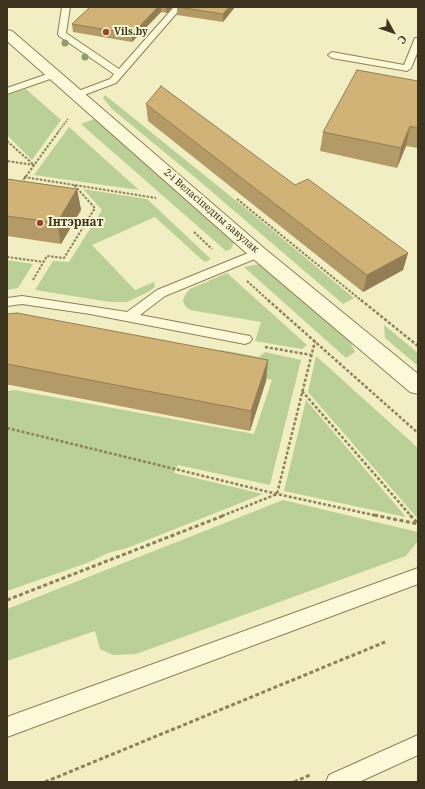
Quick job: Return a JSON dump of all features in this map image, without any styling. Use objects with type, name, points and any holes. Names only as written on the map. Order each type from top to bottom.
[{"type":"street","name":"2-і Веласіпедны завулак","points":[[7,34],[258,253],[418,386]]},
{"type":"lane","points":[[66,7],[62,34],[119,73]]},
{"type":"lane","points":[[76,95],[112,82],[178,7]]},
{"type":"lane","points":[[332,55],[406,68],[418,40]]},
{"type":"lane","points":[[7,91],[53,75]]},
{"type":"lane","points":[[129,317],[161,293],[258,253]]},
{"type":"lane","points":[[7,302],[22,300],[90,310],[245,339]]},
{"type":"lane","points":[[7,727],[418,576]]},
{"type":"lane","points":[[336,782],[418,745]]},
{"type":"path","points":[[18,189],[24,177],[68,119]]},
{"type":"path","points":[[7,141],[34,165]]},
{"type":"path","points":[[7,161],[34,165]]},
{"type":"path","points":[[24,177],[157,198]]},
{"type":"path","points":[[22,300],[48,256],[64,258],[95,208],[74,184]]},
{"type":"path","points":[[7,256],[44,262]]},
{"type":"path","points":[[276,494],[315,341]]},
{"type":"path","points":[[302,391],[418,524]]},
{"type":"path","points":[[7,428],[276,494],[418,524]]},
{"type":"path","points":[[7,600],[276,494]]},
{"type":"path","points":[[45,782],[385,642]]},
{"type":"green space","points":[[26,89],[61,120],[32,160],[7,135],[7,95]]},
{"type":"green space","points":[[105,95],[354,298],[343,304],[197,179],[112,109],[103,98]]},
{"type":"green space","points":[[97,118],[235,241],[231,249],[226,251],[81,124]]},
{"type":"green space","points":[[69,127],[139,190],[34,175]]},
{"type":"green space","points":[[83,189],[147,199],[211,259],[205,262],[201,259],[155,217],[92,245],[135,290],[154,282],[155,287],[148,292],[127,302],[110,302],[35,290],[53,261],[69,262],[102,210]]},
{"type":"green space","points":[[7,260],[33,264],[18,288],[7,290]]},
{"type":"green space","points":[[260,264],[349,339],[355,352],[346,358],[244,267]]},
{"type":"green space","points":[[227,273],[307,345],[302,349],[255,341],[261,322],[190,310],[185,306],[183,301],[185,295],[190,289]]},
{"type":"green space","points":[[384,325],[418,353],[418,366],[385,338]]},
{"type":"green space","points":[[221,350],[259,357],[265,352],[301,360],[270,485],[178,465],[174,473],[263,494],[127,548],[108,553],[87,563],[7,591],[7,391],[15,390],[254,434],[272,380],[215,367]]},
{"type":"green space","points":[[316,356],[418,448],[418,519],[308,392]]},
{"type":"green space","points":[[306,400],[406,517],[284,491]]},
{"type":"green space","points":[[283,500],[418,532],[418,541],[406,556],[136,654],[113,655],[100,649],[95,631],[7,661],[7,609]]},
{"type":"building","points":[[90,7],[158,7],[132,34],[72,24]]},
{"type":"building","points":[[178,7],[229,7],[223,14]]},
{"type":"building","points":[[357,70],[418,81],[418,128],[410,126],[401,148],[323,132]]},
{"type":"building","points":[[161,86],[295,185],[308,179],[408,253],[367,275],[146,104]]},
{"type":"building","points":[[7,179],[77,189],[57,223],[7,216]]},
{"type":"building","points":[[17,313],[268,360],[251,411],[7,364],[7,314]]},
{"type":"place","name":"Vils.by","points":[[106,32]]},
{"type":"place","name":"Інтэрнат","points":[[40,223]]}]
